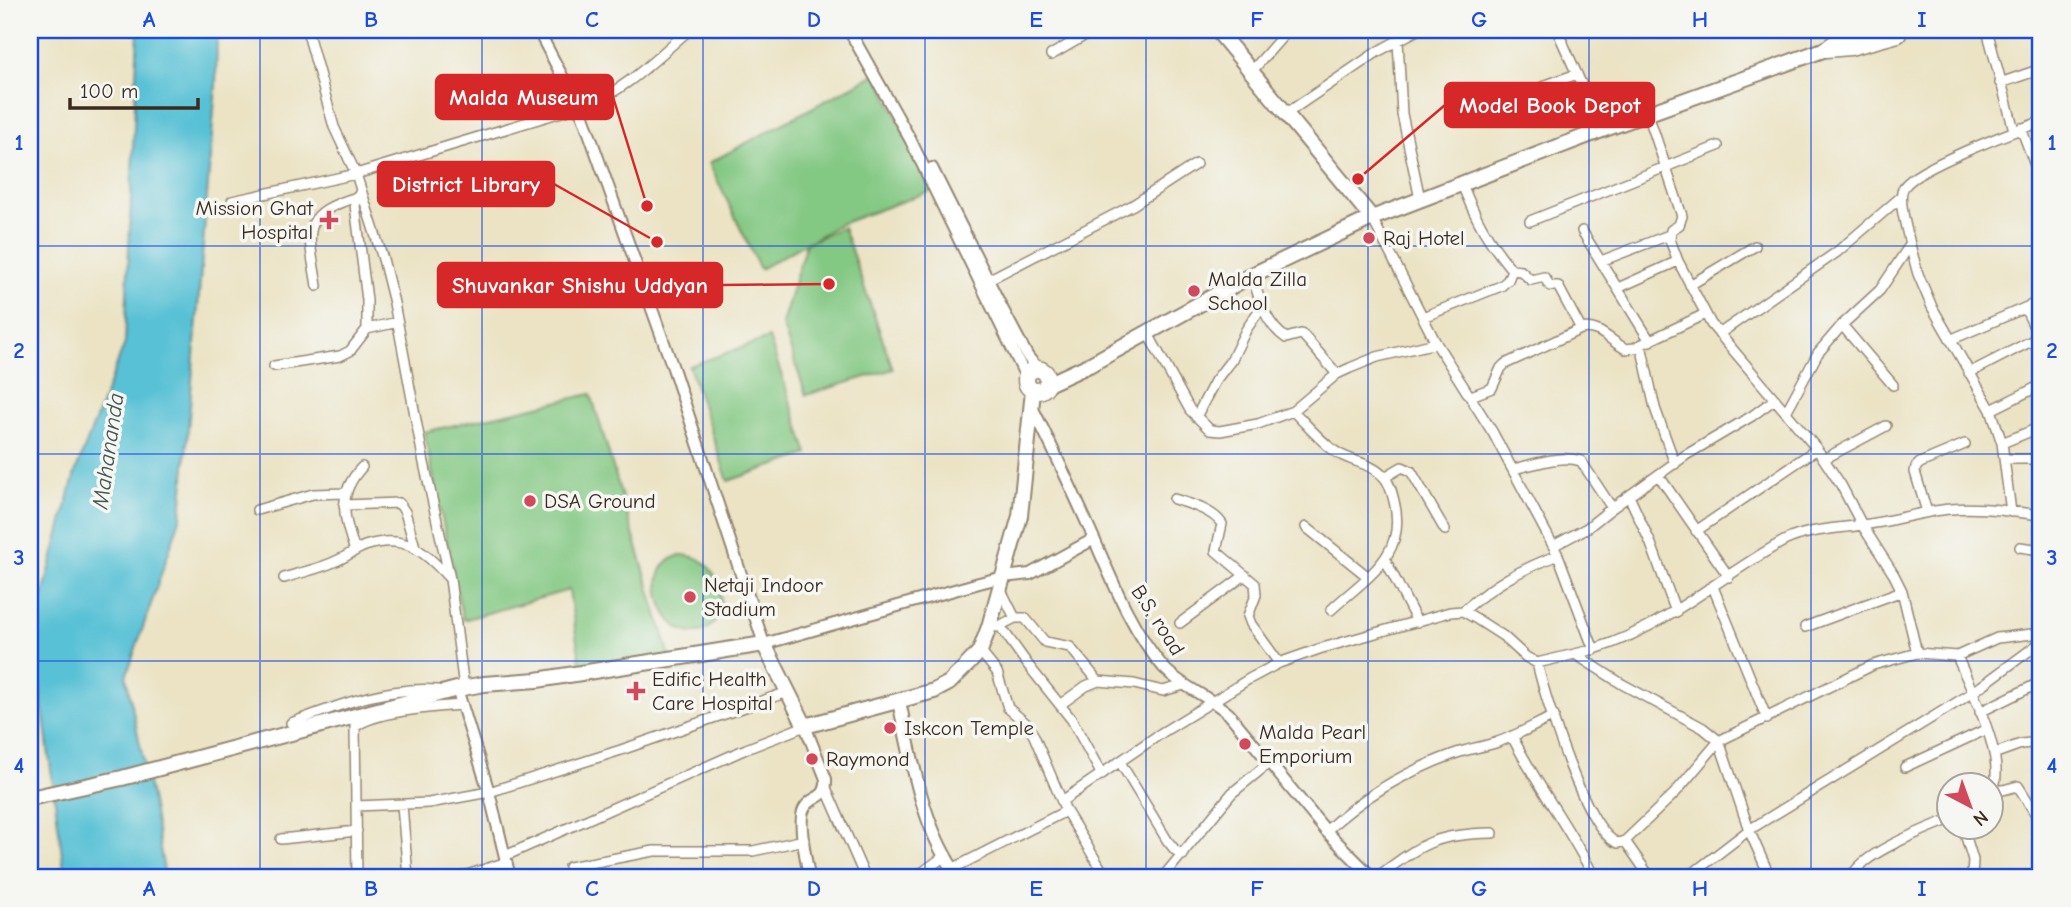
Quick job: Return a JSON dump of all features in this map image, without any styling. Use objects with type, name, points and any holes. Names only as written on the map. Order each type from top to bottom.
[{"type":"highway","points":[[1826,49],[1854,30]]},
{"type":"highway","points":[[1826,49],[1850,47],[1867,35],[1904,31]]},
{"type":"main road","points":[[1217,30],[1372,218]]},
{"type":"main road","points":[[30,798],[122,778],[457,689],[549,679],[764,644],[805,726],[934,691],[949,683],[980,651],[995,626],[1001,582],[1014,535],[1035,386],[1088,359],[1091,361],[1252,275],[1372,218],[1602,130],[1826,49]]},
{"type":"main road","points":[[899,702],[922,796],[955,873]]},
{"type":"street","points":[[538,30],[578,106],[673,368],[764,644],[1030,574],[1094,540]]},
{"type":"street","points":[[232,201],[356,174],[603,99],[689,30]]},
{"type":"street","points":[[849,30],[910,139],[1035,386]]},
{"type":"street","points":[[858,30],[916,136],[1028,357],[1035,386]]},
{"type":"street","points":[[1051,55],[1094,30]]},
{"type":"street","points":[[1252,71],[1288,30]]},
{"type":"street","points":[[1287,113],[1347,71],[1417,30]]},
{"type":"street","points":[[1557,30],[1602,130]]},
{"type":"street","points":[[1987,30],[2000,83],[2041,181]]},
{"type":"street","points":[[310,31],[334,127],[356,174],[359,194],[383,259],[398,322],[426,476],[450,579],[457,689],[489,792],[510,877]]},
{"type":"street","points":[[1398,41],[1402,114],[1420,199]]},
{"type":"street","points":[[2000,83],[2041,69]]},
{"type":"street","points":[[1532,93],[1577,74]]},
{"type":"street","points":[[1601,261],[1669,235],[1679,225],[1682,216],[1648,114]]},
{"type":"street","points":[[2011,512],[2006,459],[1991,410],[1932,307],[1918,274],[1900,197],[1903,187],[1912,179],[1960,154],[2041,122]]},
{"type":"street","points":[[1530,220],[1718,146]]},
{"type":"street","points":[[988,280],[1133,205],[1196,164]]},
{"type":"street","points":[[1462,184],[1472,211],[1488,240],[1512,270],[1521,271],[1531,280],[1544,277],[1550,286],[1558,286],[1581,329]]},
{"type":"street","points":[[317,286],[310,244],[315,218],[332,205],[359,194]]},
{"type":"street","points":[[274,366],[340,356],[350,351],[367,329],[367,300],[355,205],[359,194]]},
{"type":"street","points":[[1719,334],[1837,252],[1900,197]]},
{"type":"street","points":[[1372,218],[1436,343],[1471,396],[1558,555],[1594,650]]},
{"type":"street","points":[[1583,231],[1618,288],[1645,343],[1655,408],[1675,464]]},
{"type":"street","points":[[1669,235],[1678,261],[1705,314],[1817,449],[1882,553],[1902,591],[1917,653]]},
{"type":"street","points":[[1786,412],[1818,353],[1842,325],[1880,290],[1910,245]]},
{"type":"street","points":[[1690,285],[1755,246]]},
{"type":"street","points":[[1618,288],[1678,261]]},
{"type":"street","points":[[1423,317],[1501,286],[1508,280],[1512,270]]},
{"type":"street","points":[[1252,275],[1262,306],[1274,328],[1283,336],[1304,336],[1336,374]]},
{"type":"street","points":[[1950,340],[2041,301]]},
{"type":"street","points":[[1196,417],[1262,306]]},
{"type":"street","points":[[2025,307],[2038,338],[2041,356]]},
{"type":"street","points":[[1471,396],[1492,388],[1501,368],[1506,364],[1581,329],[1595,329],[1626,349],[1645,343],[1705,314]]},
{"type":"street","points":[[367,329],[398,322]]},
{"type":"street","points":[[1842,325],[1893,385]]},
{"type":"street","points":[[1147,332],[1196,417],[1210,430],[1220,431],[1258,424],[1293,411],[1336,374],[1377,357],[1436,343]]},
{"type":"street","points":[[1969,373],[2038,338]]},
{"type":"street","points":[[1991,410],[2041,385]]},
{"type":"street","name":"B.S. road","points":[[1035,386],[1114,587],[1132,620],[1164,667],[1184,685],[1214,701],[1229,714],[1326,831],[1374,877]]},
{"type":"street","points":[[1553,546],[1587,528],[1675,464],[1775,399]]},
{"type":"street","points":[[1293,411],[1319,439],[1338,453],[1374,469],[1385,477],[1398,517],[1394,545],[1385,559],[1331,610]]},
{"type":"street","points":[[1824,459],[1886,426]]},
{"type":"street","points":[[2002,443],[2041,427]]},
{"type":"street","points":[[1927,512],[1915,472],[1916,467],[1965,444]]},
{"type":"street","points":[[1696,531],[1817,449]]},
{"type":"street","points":[[1513,469],[1561,459],[1581,461],[1612,508]]},
{"type":"street","points":[[2006,459],[2041,459]]},
{"type":"street","points":[[355,551],[344,505],[345,494],[362,467]]},
{"type":"street","points":[[1385,477],[1402,467],[1411,471],[1445,530]]},
{"type":"street","points":[[1659,476],[1729,577]]},
{"type":"street","points":[[257,510],[313,494],[345,494]]},
{"type":"street","points":[[1629,496],[1651,544],[1676,612]]},
{"type":"street","points":[[1174,499],[1191,504],[1219,519],[1222,524],[1216,551],[1245,575],[1257,590],[1248,616],[1279,663]]},
{"type":"street","points":[[344,505],[399,503],[405,512],[415,547]]},
{"type":"street","points":[[1463,611],[1503,636],[1526,657],[1537,663],[1594,650],[1632,635],[1676,612],[1786,540],[1815,531],[1952,508],[2041,515]]},
{"type":"street","points":[[1306,527],[1367,576]]},
{"type":"street","points":[[284,578],[334,562],[382,542],[399,542],[415,547],[431,558],[450,579]]},
{"type":"street","points":[[2020,547],[2041,550]]},
{"type":"street","points":[[1062,801],[1214,701],[1279,663],[1319,649],[1450,612],[1463,611],[1510,576],[1558,555]]},
{"type":"street","points":[[1385,559],[1417,622]]},
{"type":"street","points":[[1180,622],[1245,575]]},
{"type":"street","points":[[1001,582],[1015,618]]},
{"type":"street","points":[[1713,587],[1767,719]]},
{"type":"street","points":[[1805,627],[1902,591]]},
{"type":"street","points":[[1098,681],[1070,647],[1045,642],[1025,618],[1015,618],[995,626],[1061,704],[1085,741],[1102,775]]},
{"type":"street","points":[[1537,663],[1546,697],[1584,801],[1607,836],[1618,843],[1625,841],[1675,793],[1719,741],[1873,665],[1917,653],[1957,656],[1997,638],[2041,633]]},
{"type":"street","points":[[1688,877],[1699,874],[1749,830],[1972,693],[2041,642]]},
{"type":"street","points":[[980,651],[997,672],[1009,708],[1028,725],[1066,811],[1106,877]]},
{"type":"street","points":[[1575,654],[1622,684],[1703,728],[1719,741],[1749,830],[1770,877]]},
{"type":"street","points":[[1957,656],[1996,752],[1997,771]]},
{"type":"street","points":[[1061,704],[1098,681],[1125,683],[1163,691],[1184,685]]},
{"type":"street","points":[[1980,712],[2041,682]]},
{"type":"street","points":[[290,723],[334,706],[378,694],[457,689]]},
{"type":"street","points":[[356,806],[429,803],[489,792],[788,692]]},
{"type":"street","points":[[357,877],[354,730],[357,724],[396,713],[462,705]]},
{"type":"street","points":[[1326,831],[1351,807],[1373,793],[1453,754],[1491,744],[1554,716]]},
{"type":"street","points":[[461,877],[746,749],[805,726],[826,779],[826,788],[865,877]]},
{"type":"street","points":[[1905,767],[1987,729]]},
{"type":"street","points":[[1512,736],[1531,772],[1567,825],[1594,877]]},
{"type":"street","points":[[1996,752],[2021,744],[2041,742]]},
{"type":"street","points":[[1120,762],[1167,841],[1184,855]]},
{"type":"street","points":[[1163,877],[1184,855],[1231,793],[1269,763]]},
{"type":"street","points":[[2004,790],[2018,786],[2041,822]]},
{"type":"street","points":[[809,877],[801,820],[803,810],[820,797],[826,788]]},
{"type":"street","points":[[402,805],[408,877]]},
{"type":"street","points":[[955,873],[1066,811]]},
{"type":"street","points":[[1852,877],[1856,868],[1866,861],[1934,826]]},
{"type":"street","points":[[281,839],[357,831]]},
{"type":"street","points":[[1374,877],[1428,842],[1459,834],[1493,833]]},
{"type":"street","points":[[569,867],[654,851],[753,851],[804,840]]},
{"type":"street","points":[[1625,841],[1650,877]]},
{"type":"street","points":[[1968,841],[1973,860],[1972,877]]},
{"type":"street","points":[[916,877],[946,855]]},
{"type":"green space","points":[[877,73],[931,191],[840,224],[807,243],[843,227],[893,369],[806,395],[782,324],[806,243],[760,269],[709,163]]},
{"type":"green space","points":[[769,338],[808,454],[728,481],[689,366]]},
{"type":"green space","name":"DSA Ground","points":[[591,394],[671,660],[582,673],[569,590],[463,620],[424,432]]},
{"type":"green space","name":"Netaji Indoor Stadium","points":[[680,555],[705,563],[718,584],[720,612],[711,626],[698,632],[686,632],[675,625],[661,602],[658,588],[660,574],[666,563]]},
{"type":"water","name":"Mahananda","points":[[138,30],[217,30],[216,85],[181,516],[126,677],[165,877],[65,877],[33,633],[75,473],[125,343]]},
{"type":"place","name":"Model Book Depot","points":[[1358,179]]},
{"type":"place","name":"Malda Museum","points":[[647,206]]},
{"type":"place","name":"Mission Ghat Hospital","points":[[329,220]]},
{"type":"place","name":"Raj Hotel","points":[[1369,238]]},
{"type":"place","name":"District Library","points":[[657,242]]},
{"type":"place","name":"Shuvankar Shishu Uddyan","points":[[829,284]]},
{"type":"place","name":"Malda Zilla School","points":[[1194,291]]},
{"type":"place","name":"DSA Ground","points":[[530,501]]},
{"type":"place","name":"Netaji Indoor Stadium","points":[[690,597]]},
{"type":"place","name":"Edific Health Care Hospital","points":[[636,691]]},
{"type":"place","name":"Iskcon Temple","points":[[890,728]]},
{"type":"place","name":"Malda Pearl Emporium","points":[[1245,744]]},
{"type":"place","name":"Raymond","points":[[812,759]]}]
